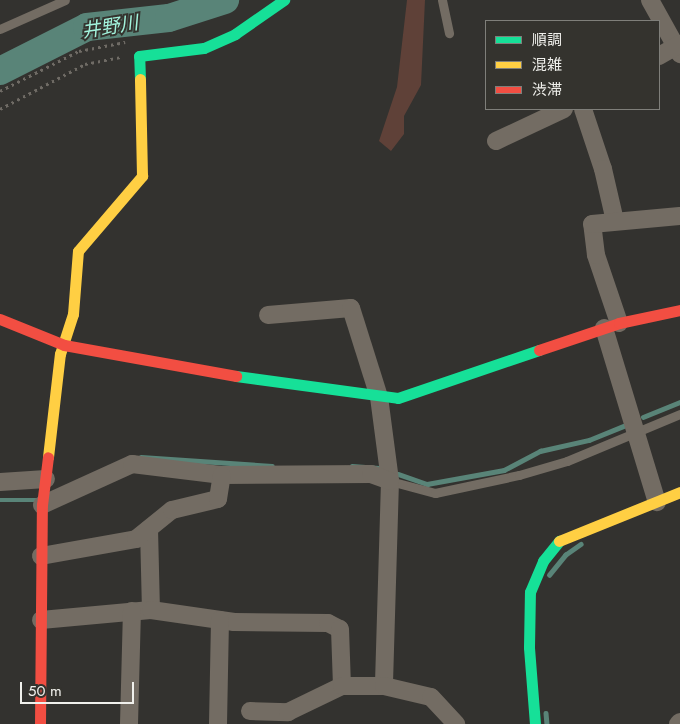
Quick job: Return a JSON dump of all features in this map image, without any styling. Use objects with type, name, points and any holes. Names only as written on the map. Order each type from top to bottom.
[{"type":"street","points":[[40,724],[42,505],[64,345],[73,314],[78,251],[142,176],[139,56],[204,48],[235,34],[284,0]]},
{"type":"street","points":[[650,0],[679,48],[660,56]]},
{"type":"street","points":[[496,141],[562,110]]},
{"type":"street","points":[[583,110],[615,222]]},
{"type":"street","points":[[657,502],[636,430],[596,255],[592,224],[680,216]]},
{"type":"street","points":[[268,315],[350,308],[379,397],[390,481],[384,686]]},
{"type":"street","points":[[0,319],[64,345],[379,397],[398,398],[612,325],[680,310]]},
{"type":"street","points":[[42,505],[132,464],[222,474],[372,474],[390,481]]},
{"type":"street","points":[[41,556],[136,539],[172,510],[218,499],[222,474]]},
{"type":"street","points":[[0,482],[46,479]]},
{"type":"street","points":[[535,724],[529,647],[530,592],[543,561],[560,540],[680,492]]},
{"type":"street","points":[[149,529],[150,610]]},
{"type":"street","points":[[41,620],[150,610],[220,620],[336,625],[342,638],[342,686]]},
{"type":"street","points":[[129,724],[132,611]]},
{"type":"street","points":[[218,724],[220,620]]},
{"type":"street","points":[[250,711],[288,712],[342,686],[384,686],[431,697],[456,724]]},
{"type":"lane","points":[[0,29],[65,0]]},
{"type":"lane","points":[[442,0],[449,33]]},
{"type":"lane","points":[[390,481],[435,493],[567,461],[636,430],[680,414]]},
{"type":"path","points":[[0,109],[85,64],[139,56]]},
{"type":"shaded area","points":[[407,0],[425,0],[421,85],[404,116],[404,134],[391,151],[379,141],[397,87]]},
{"type":"waterway","name":"井野川","points":[[0,71],[87,27],[169,18],[225,0]]},
{"type":"waterway","points":[[643,417],[680,402]]},
{"type":"waterway","points":[[398,474],[427,484],[504,470],[540,451],[589,440],[623,426]]},
{"type":"waterway","points":[[141,457],[272,466]]},
{"type":"waterway","points":[[352,466],[382,468]]},
{"type":"waterway","points":[[0,500],[36,500]]},
{"type":"waterway","points":[[549,575],[565,555],[581,544]]},
{"type":"waterway","points":[[546,713],[547,724]]},
{"type":"traffic: fast","points":[[140,79],[139,56],[204,48],[235,34],[284,0]]},
{"type":"traffic: fast","points":[[236,376],[398,398],[539,350]]},
{"type":"traffic: fast","points":[[535,724],[529,647],[530,592],[543,561],[559,541]]},
{"type":"traffic: slow","points":[[48,457],[60,354],[73,314],[78,251],[142,176],[140,79]]},
{"type":"traffic: slow","points":[[559,541],[680,492]]},
{"type":"traffic: jam","points":[[539,350],[619,323],[680,310]]},
{"type":"traffic: jam","points":[[0,319],[64,345],[236,376]]},
{"type":"traffic: jam","points":[[40,724],[42,505],[48,457]]}]
